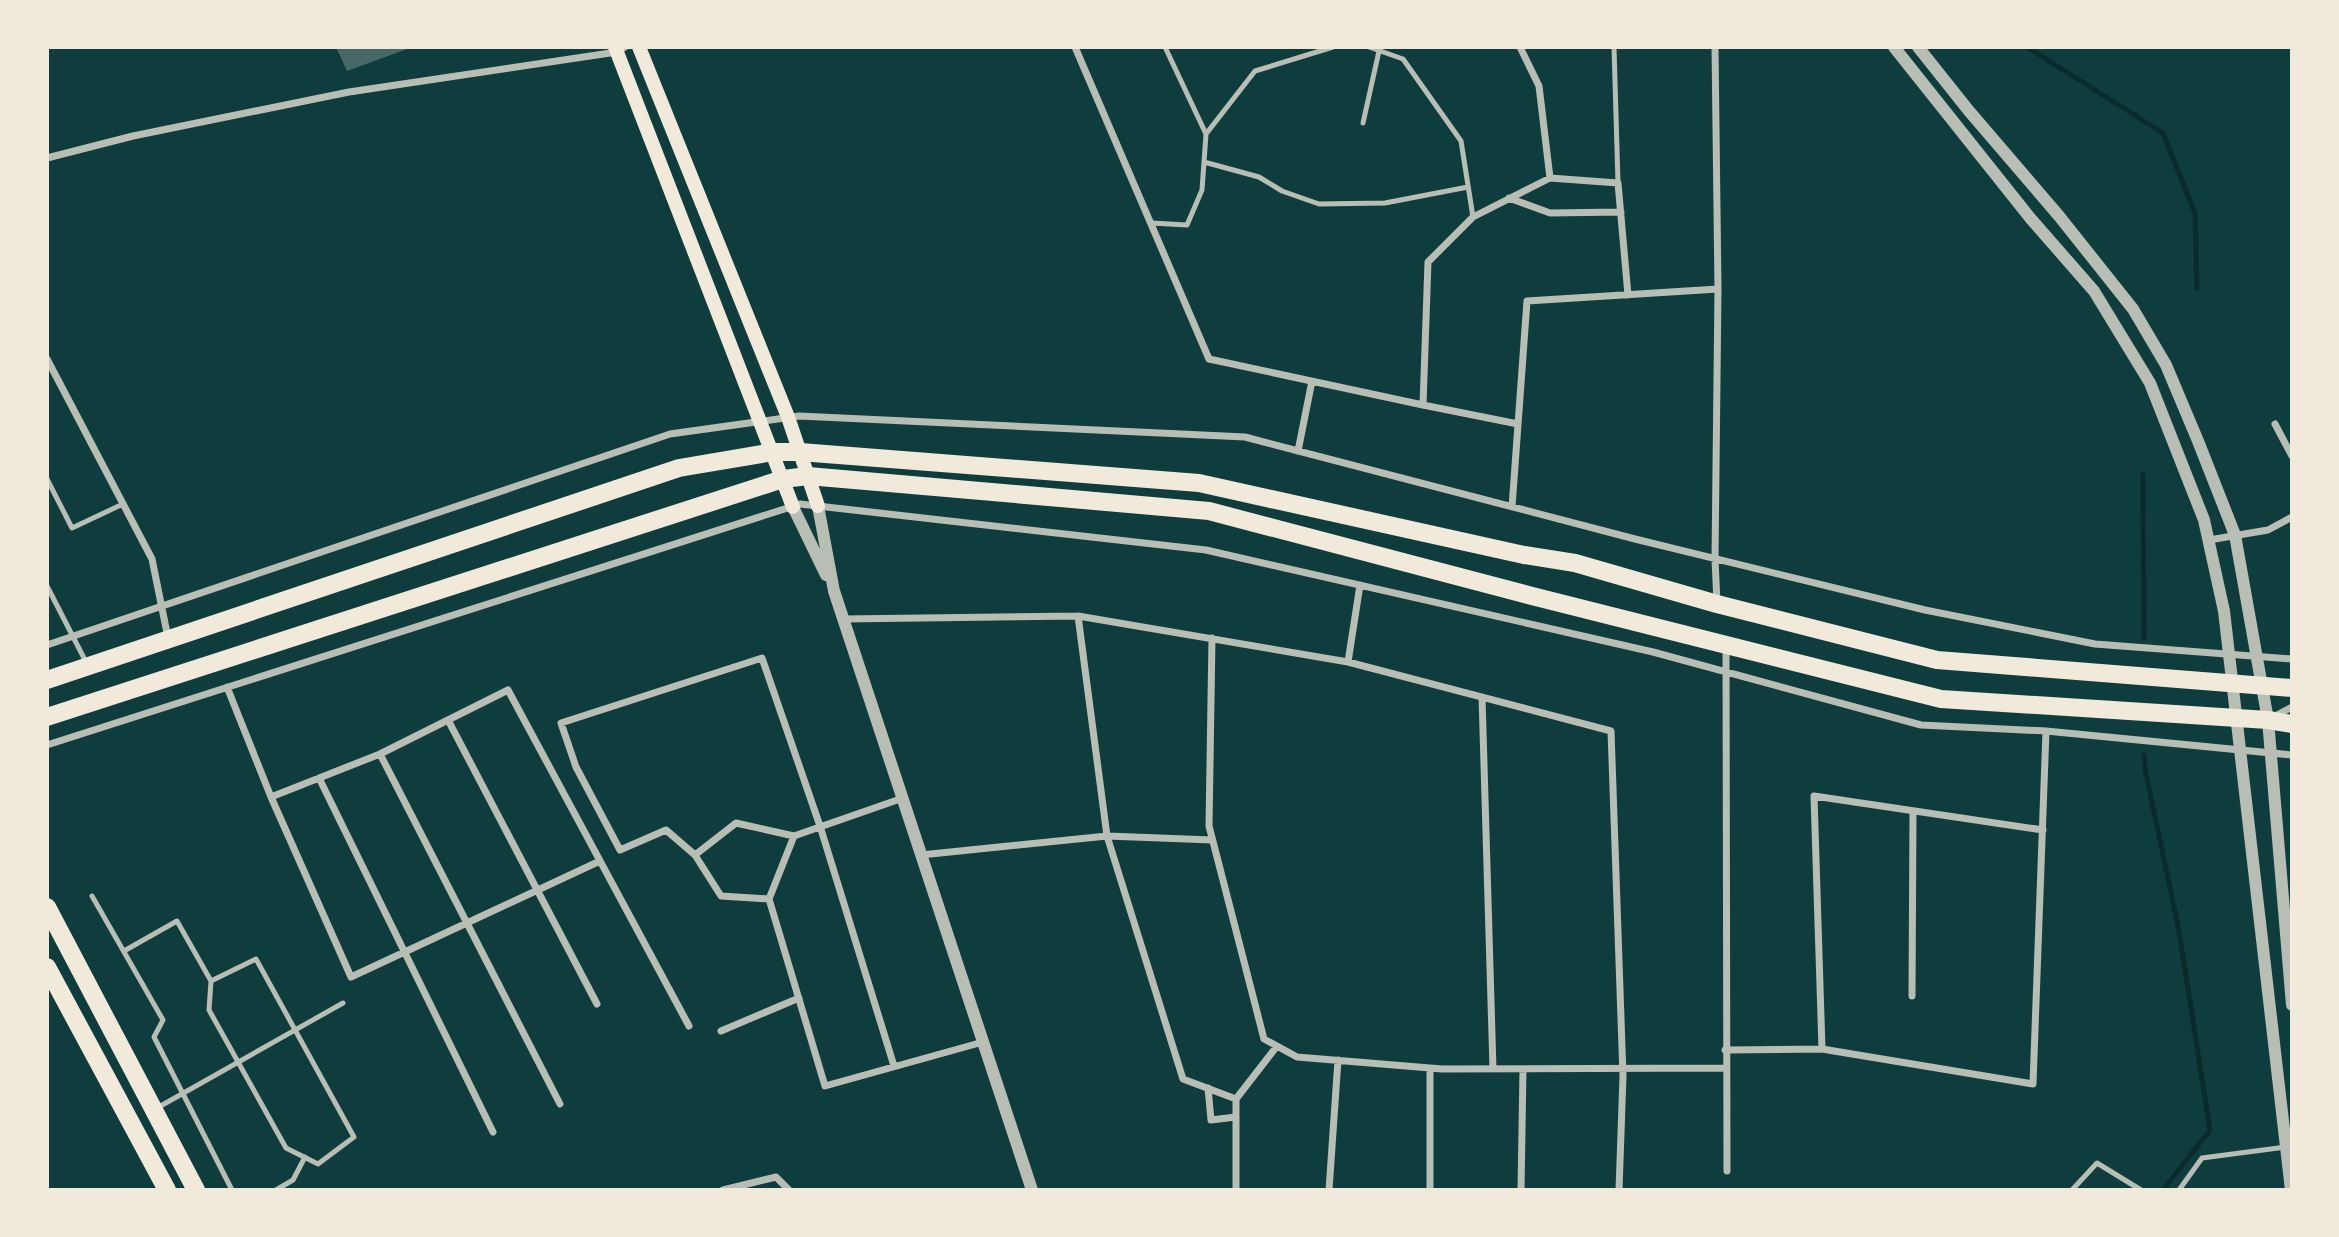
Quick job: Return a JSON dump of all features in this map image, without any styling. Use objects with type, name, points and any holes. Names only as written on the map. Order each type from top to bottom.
[{"type":"main road","points":[[639,47],[788,417],[818,506]]},
{"type":"main road","points":[[619,49],[793,506]]},
{"type":"main road","points":[[47,680],[679,468],[773,452],[800,452],[1199,483],[1524,555],[1575,563],[1717,604],[1937,660],[2292,688]]},
{"type":"main road","points":[[47,717],[783,479],[808,476],[1209,511],[1941,699],[2268,720],[2292,724]]},
{"type":"main road","points":[[47,907],[196,1190]]},
{"type":"main road","points":[[47,967],[167,1190]]},
{"type":"street","points":[[1075,47],[1209,359],[1518,424]]},
{"type":"street","points":[[1520,47],[1539,86],[1550,178]]},
{"type":"street","points":[[1715,47],[1718,289],[1715,559],[1717,604]]},
{"type":"street","points":[[1894,47],[2031,219],[2094,291],[2150,383],[2204,520],[2224,611],[2291,1190]]},
{"type":"street","points":[[1918,47],[2133,309],[2166,365],[2235,535],[2268,720],[2292,1005]]},
{"type":"street","points":[[47,158],[133,136],[349,92],[619,49]]},
{"type":"street","points":[[1423,405],[1428,262],[1473,217],[1550,178],[1618,183],[1628,295]]},
{"type":"street","points":[[1509,198],[1550,213],[1621,212]]},
{"type":"street","points":[[1512,507],[1527,301],[1718,289]]},
{"type":"street","points":[[47,359],[152,559],[168,639]]},
{"type":"street","points":[[1297,451],[1312,382]]},
{"type":"street","points":[[47,645],[670,434],[799,416],[1245,437],[1715,559],[1925,610],[2095,644],[2292,659]]},
{"type":"street","points":[[2276,424],[2292,456]]},
{"type":"street","points":[[47,745],[800,504],[1206,550],[1653,653],[1921,725],[2046,731],[2292,755]]},
{"type":"street","points":[[793,506],[834,591]]},
{"type":"street","points":[[818,506],[834,591],[1032,1190]]},
{"type":"street","points":[[2209,541],[2268,530],[2292,517]]},
{"type":"street","points":[[1348,662],[1360,585]]},
{"type":"street","points":[[843,619],[1078,616],[1348,662],[1611,731],[1623,1069],[1619,1190]]},
{"type":"street","points":[[1078,616],[1107,836],[1184,1079],[1236,1099]]},
{"type":"street","points":[[1212,638],[1209,826],[1264,1039],[1297,1057],[1430,1068],[1726,1068]]},
{"type":"street","points":[[1726,644],[1727,1171]]},
{"type":"street","points":[[769,899],[721,896],[695,855],[666,830],[620,850],[576,767],[562,723],[762,658],[820,826],[894,1066]]},
{"type":"street","points":[[226,687],[271,797],[351,977],[600,861]]},
{"type":"street","points":[[271,797],[380,754],[508,690],[689,1026]]},
{"type":"street","points":[[1482,697],[1493,1069]]},
{"type":"street","points":[[2268,720],[2292,707]]},
{"type":"street","points":[[448,720],[597,1004]]},
{"type":"street","points":[[1725,1050],[1822,1049],[2034,1084],[2046,731]]},
{"type":"street","points":[[380,754],[560,1104]]},
{"type":"street","points":[[319,778],[493,1132]]},
{"type":"street","points":[[1822,1049],[1814,796],[2043,830]]},
{"type":"street","points":[[695,855],[736,823],[794,836],[902,799]]},
{"type":"street","points":[[1912,996],[1913,810]]},
{"type":"street","points":[[794,836],[769,899],[825,1086],[983,1042]]},
{"type":"street","points":[[921,855],[1107,836],[1212,840]]},
{"type":"street","points":[[721,1031],[799,998]]},
{"type":"street","points":[[1236,1190],[1236,1099],[1277,1046]]},
{"type":"street","points":[[1329,1190],[1338,1060]]},
{"type":"street","points":[[1430,1068],[1430,1190]]},
{"type":"street","points":[[1521,1190],[1523,1069]]},
{"type":"street","points":[[1208,1088],[1211,1120],[1236,1117]]},
{"type":"street","points":[[723,1190],[776,1177],[789,1190]]},
{"type":"lane","points":[[1151,223],[1187,225],[1202,190],[1206,134],[1166,47]]},
{"type":"lane","points":[[1206,134],[1255,71],[1333,47]]},
{"type":"lane","points":[[1369,47],[1403,58],[1461,141],[1473,217]]},
{"type":"lane","points":[[1614,47],[1618,183]]},
{"type":"lane","points":[[1363,123],[1379,51]]},
{"type":"lane","points":[[1204,162],[1259,177],[1282,191],[1319,204],[1385,203],[1468,187]]},
{"type":"lane","points":[[48,482],[72,528],[123,504]]},
{"type":"lane","points":[[47,586],[88,666]]},
{"type":"lane","points":[[92,895],[163,1020],[154,1037],[232,1190]]},
{"type":"lane","points":[[124,951],[177,921],[211,981],[209,1010],[286,1148],[318,1164],[354,1137],[256,959],[211,981]]},
{"type":"lane","points":[[154,1109],[342,1003]]},
{"type":"lane","points":[[2179,1190],[2202,1158],[2286,1147]]},
{"type":"lane","points":[[276,1190],[293,1180],[305,1157]]},
{"type":"lane","points":[[2072,1190],[2097,1163],[2141,1190]]},
{"type":"building","points":[[336,47],[406,47],[407,49],[347,71]]},
{"type":"waterway","points":[[2027,47],[2163,133],[2195,213],[2197,289]]},
{"type":"waterway","points":[[2143,474],[2144,638]]},
{"type":"waterway","points":[[2144,755],[2179,931],[2210,1130],[2163,1190]]}]
